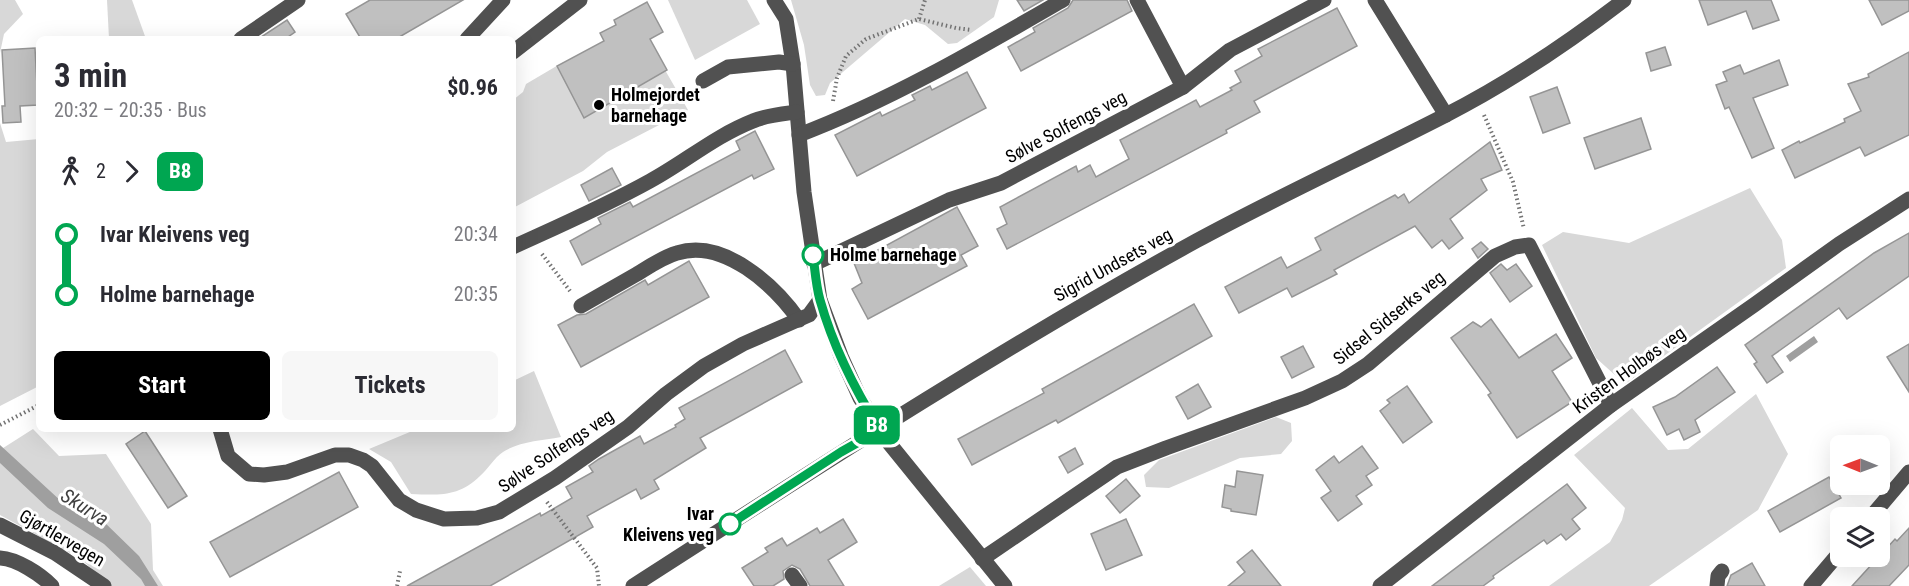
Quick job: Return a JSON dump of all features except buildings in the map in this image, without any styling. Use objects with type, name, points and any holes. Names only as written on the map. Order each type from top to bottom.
[{"type":"street","points":[[245,36],[298,0]]},
{"type":"street","points":[[470,36],[503,0]]},
{"type":"street","points":[[516,50],[580,0]]},
{"type":"street","points":[[774,0],[786,19],[793,64],[804,192],[820,300],[850,377],[880,430],[1005,586]]},
{"type":"street","points":[[799,135],[831,123],[999,36],[1063,0]]},
{"type":"street","points":[[1137,0],[1183,87]]},
{"type":"street","name":"Sølve Solfengs veg","points":[[814,264],[949,200],[1001,183],[1183,87],[1230,50],[1324,0]]},
{"type":"street","points":[[1375,0],[1446,115]]},
{"type":"street","name":"Sigrid Undsets veg","points":[[633,586],[841,452],[1045,326],[1178,252],[1397,138],[1446,115],[1542,59],[1624,0]]},
{"type":"street","points":[[703,81],[728,67],[779,62],[793,64]]},
{"type":"street","points":[[516,246],[587,214],[652,180],[721,137],[753,121],[772,115],[797,112]]},
{"type":"street","name":"Kristen Holbøs veg","points":[[1380,586],[1611,405],[1839,244],[1909,199]]},
{"type":"street","points":[[1529,245],[1611,405]]},
{"type":"street","name":"Sidsel Sidserks veg","points":[[982,559],[1117,467],[1305,398],[1342,381],[1368,364],[1495,256],[1515,247],[1529,245]]},
{"type":"street","points":[[581,306],[661,260],[679,252],[701,251],[742,265],[766,282],[788,304],[799,320]]},
{"type":"street","name":"Sølve Solfengs veg","points":[[221,432],[228,456],[249,474],[264,476],[287,472],[335,454],[349,455],[372,466],[399,500],[416,510],[444,519],[477,518],[499,512],[539,488],[628,427],[704,366],[743,344],[809,315],[820,300]]},
{"type":"street","points":[[1879,507],[1909,472]]},
{"type":"street","name":"Gjørtlervegen","points":[[0,525],[55,554],[104,586]]},
{"type":"street","points":[[0,558],[7,558],[28,569],[52,586]]},
{"type":"street","points":[[1811,586],[1830,564]]},
{"type":"path","points":[[919,19],[925,0]]},
{"type":"path","points":[[831,123],[837,78],[846,56],[866,39],[919,19],[999,36]]},
{"type":"path","points":[[1482,111],[1514,182],[1529,245]]},
{"type":"path","points":[[530,239],[581,306]]},
{"type":"path","points":[[0,425],[36,407]]},
{"type":"path","points":[[539,488],[548,505],[597,568],[599,586]]},
{"type":"path","points":[[398,586],[400,571]]},
{"type":"shaded area","points":[[0,0],[15,0],[23,14],[4,34],[0,53]]},
{"type":"shaded area","points":[[107,0],[132,0],[145,36],[109,36]]},
{"type":"shaded area","points":[[668,0],[747,0],[760,24],[695,60]]},
{"type":"shaded area","points":[[791,0],[999,0],[994,17],[957,43],[948,44],[925,25],[905,19],[830,83],[825,95],[816,96],[810,85],[804,45]]},
{"type":"shaded area","points":[[560,64],[588,115],[618,99],[609,82],[665,70],[688,110],[607,152],[583,171],[516,206],[516,98],[523,92],[526,84]]},
{"type":"shaded area","points":[[0,123],[6,142],[36,139],[36,388],[0,406]]},
{"type":"shaded area","points":[[1750,188],[1782,240],[1786,268],[1625,384],[1596,358],[1542,245],[1563,232],[1629,243]]},
{"type":"shaded area","points":[[1814,336],[1818,342],[1790,362],[1786,356]]},
{"type":"shaded area","points":[[534,371],[561,437],[524,443],[510,448],[500,454],[480,476],[464,488],[440,494],[411,494],[391,462],[369,449],[410,432],[516,432],[516,380]]},
{"type":"shaded area","points":[[1756,394],[1788,454],[1758,510],[1649,586],[1549,586],[1610,542],[1622,520],[1625,508],[1574,455],[1632,408],[1668,450],[1688,449]]},
{"type":"shaded area","points":[[1276,417],[1291,423],[1292,441],[1281,454],[1240,458],[1169,488],[1146,487],[1144,475],[1159,460]]},
{"type":"shaded area","points":[[33,429],[59,456],[106,454],[151,524],[153,570],[163,586],[110,586],[81,559],[0,515],[0,450]]},
{"type":"shaded area","points":[[0,445],[62,502],[101,519],[139,556],[158,586],[145,586],[141,579],[104,544],[48,508],[0,463]]},
{"type":"shaded area","points":[[970,567],[986,586],[939,586]]},
{"type":"bus line","name":"B8","points":[[730,524],[841,452],[880,430],[860,398],[841,356],[820,300],[813,255]]},
{"type":"place","name":"Holmejordet barnehage","points":[[599,105]]},
{"type":"place","name":"Holme barnehage","points":[[813,255]]},
{"type":"place","name":"Ivar Kleivens veg","points":[[730,524]]},
{"type":"water label","name":"Skurva","points":[[85,507]]}]
